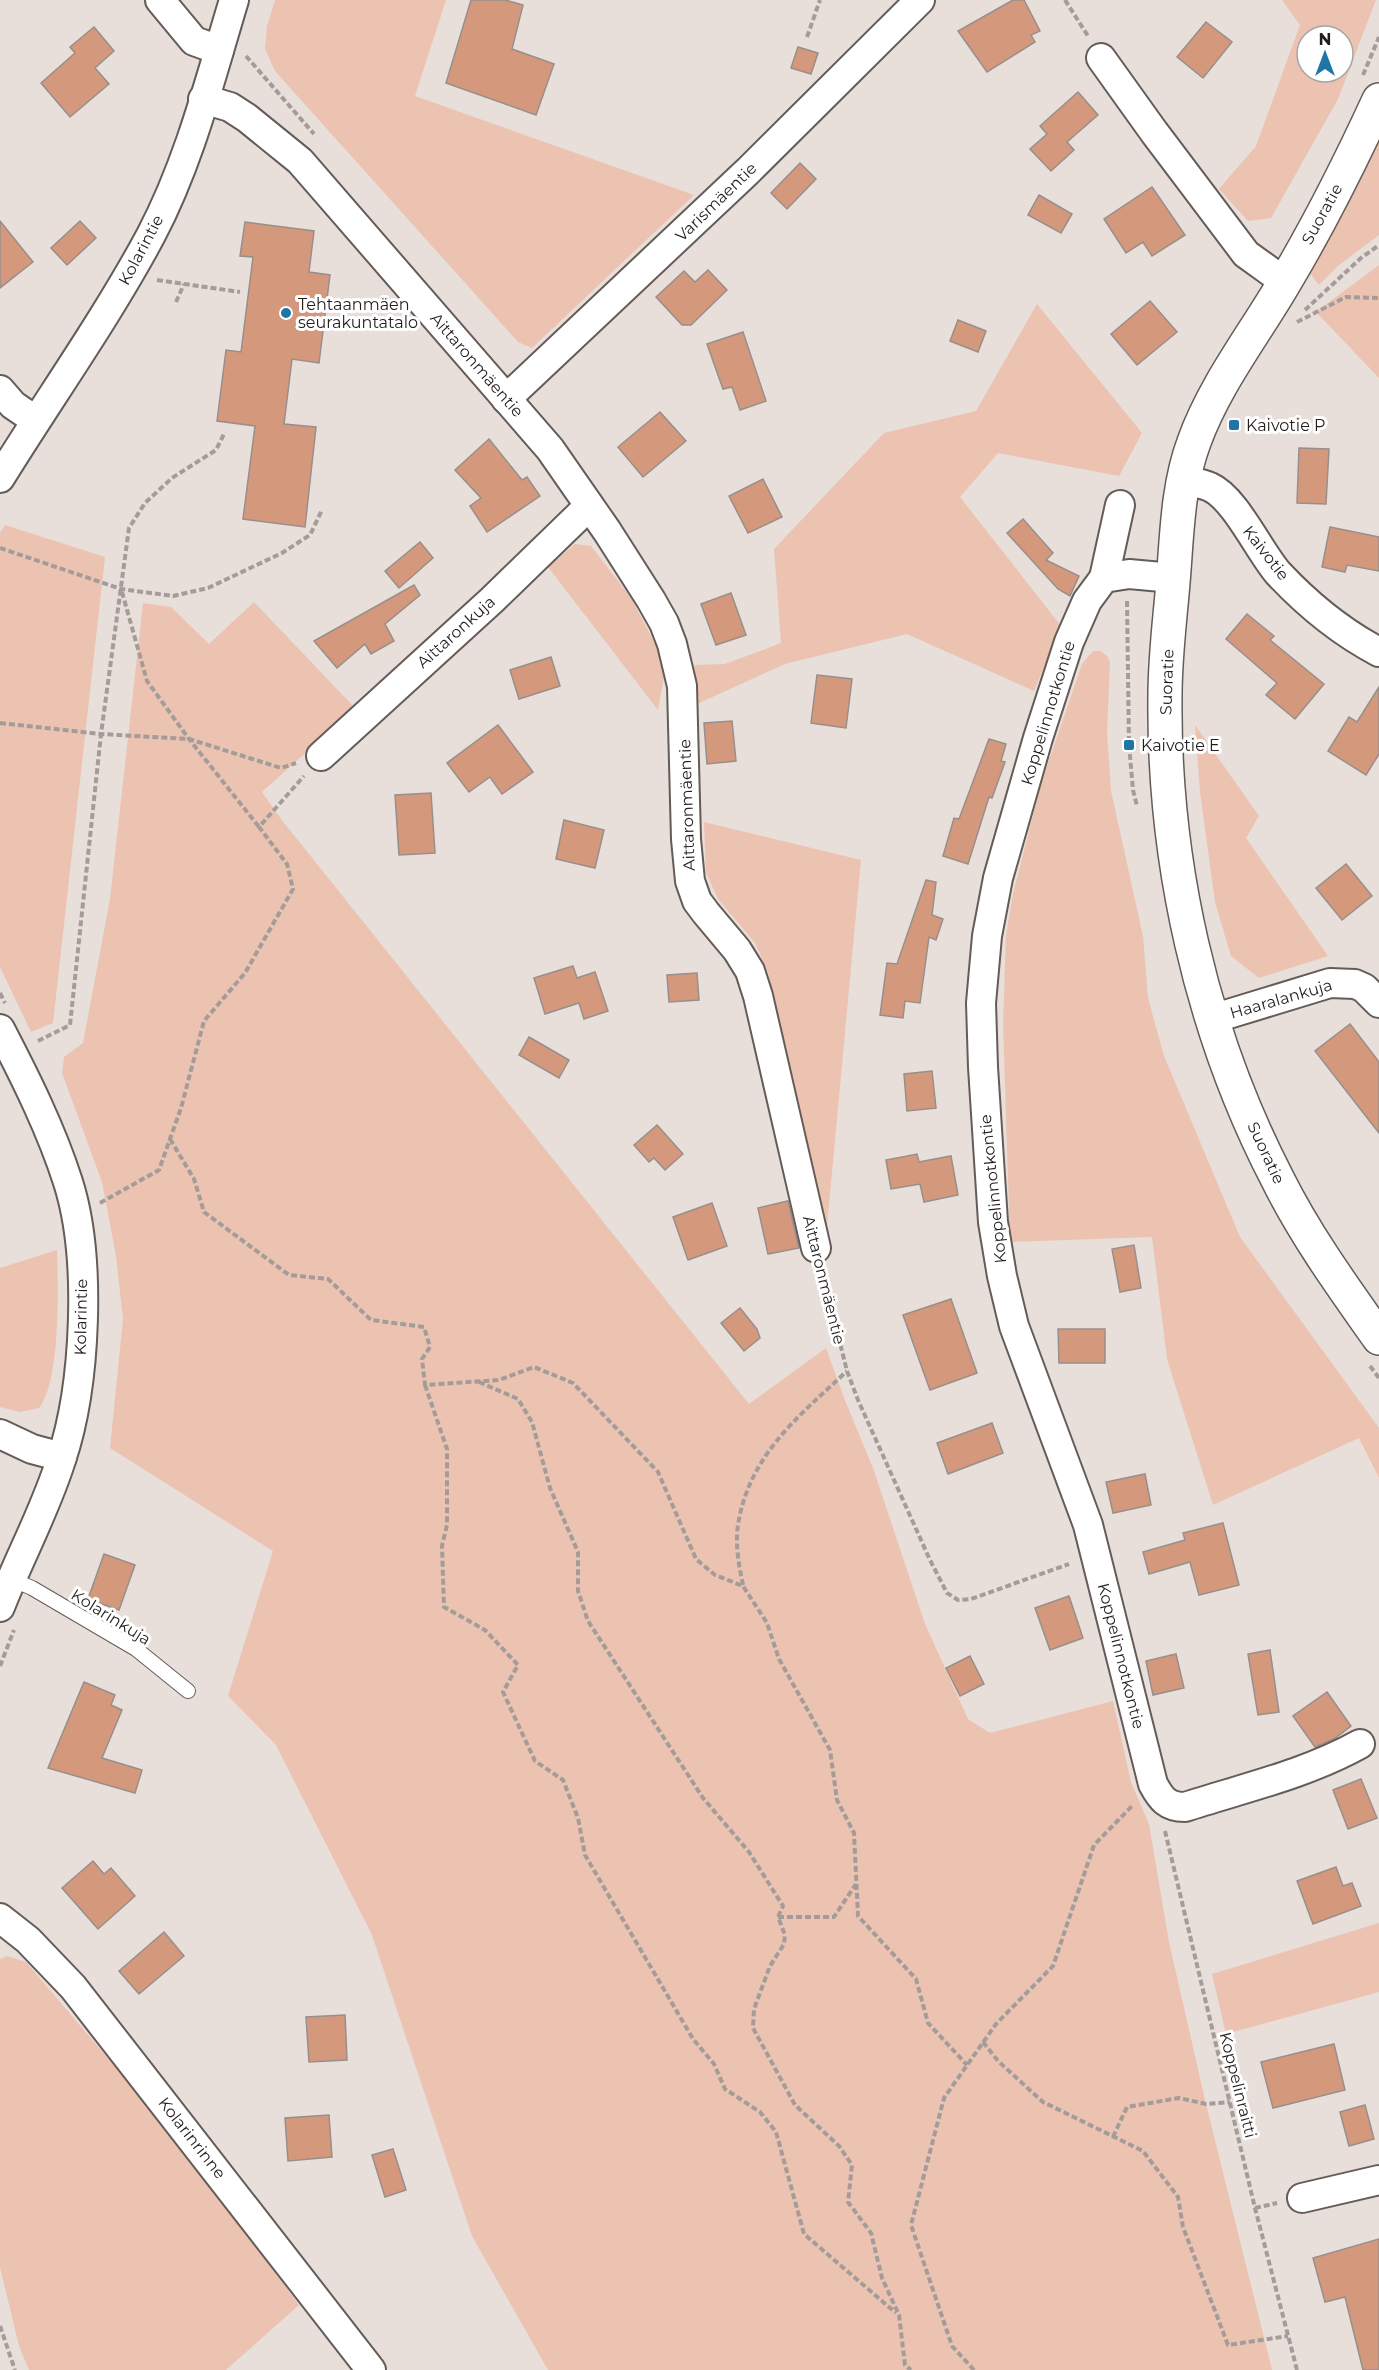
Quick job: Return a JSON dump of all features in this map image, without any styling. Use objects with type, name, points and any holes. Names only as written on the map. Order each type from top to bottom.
[{"type":"street","points":[[160,0],[194,41],[219,50]]},
{"type":"street","name":"Kolarintie","points":[[0,478],[35,420],[101,321],[152,234],[181,170],[234,0]]},
{"type":"street","name":"Varismäentie","points":[[506,399],[748,171],[920,0]]},
{"type":"street","points":[[1101,58],[1246,254],[1285,282]]},
{"type":"street","name":"Aittaronmäentie","points":[[203,99],[230,107],[300,161],[550,449],[664,623],[672,644],[682,687],[686,839],[690,881],[697,901],[737,950],[750,971],[758,996],[816,1248]]},
{"type":"street","name":"Suoratie","points":[[1379,100],[1353,157],[1285,282],[1208,410],[1193,442],[1183,480],[1165,693],[1168,792],[1185,907],[1198,970],[1212,1019],[1252,1127],[1278,1181],[1338,1282],[1379,1338]]},
{"type":"street","points":[[0,390],[12,405],[35,420]]},
{"type":"street","name":"Kaivotie","points":[[1183,480],[1210,487],[1225,498],[1277,572],[1315,609],[1354,639],[1379,652]]},
{"type":"street","points":[[1120,505],[1104,578],[1129,574],[1173,578]]},
{"type":"street","name":"Aittaronkuja","points":[[321,756],[492,600],[589,506]]},
{"type":"street","name":"Koppelinnotkontie","points":[[1104,578],[1087,601],[1069,642],[1035,748],[998,878],[987,936],[981,1003],[987,1149],[993,1222],[1002,1276],[1014,1326],[1075,1488],[1160,1794]]},
{"type":"street","name":"Haaralankuja","points":[[1212,1019],[1330,983],[1355,984],[1364,988],[1379,1003]]},
{"type":"street","name":"Kolarintie","points":[[0,1029],[47,1125],[69,1185],[80,1244],[83,1320],[80,1372],[62,1457],[54,1482],[0,1607]]},
{"type":"street","points":[[0,1434],[32,1449],[62,1457]]},
{"type":"street","points":[[1160,1794],[1175,1807],[1185,1807],[1302,1770],[1336,1757],[1360,1744]]},
{"type":"street","name":"Kolarinrinne","points":[[0,1918],[28,1940],[73,1987],[372,2370]]},
{"type":"street","points":[[1302,2198],[1379,2180]]},
{"type":"lane","name":"Kolarinkuja","points":[[11,1579],[32,1588],[136,1649],[188,1691]]},
{"type":"path","points":[[807,37],[820,0]]},
{"type":"path","points":[[1065,0],[1101,58]]},
{"type":"path","points":[[1379,245],[1361,258],[1291,323],[1303,321],[1346,297],[1379,298]]},
{"type":"path","points":[[148,278],[240,292]]},
{"type":"path","points":[[176,302],[184,284]]},
{"type":"path","points":[[29,1046],[70,1025],[101,734],[129,528],[145,503],[172,478],[216,450],[225,432]]},
{"type":"path","points":[[0,548],[121,589],[173,596],[208,588],[282,553],[310,535],[322,510]]},
{"type":"path","points":[[92,1208],[159,1170],[181,1108],[204,1021],[245,973],[293,889],[287,864],[189,739],[147,681],[121,589]]},
{"type":"path","points":[[0,723],[101,734],[189,739],[281,768],[321,756]]},
{"type":"path","points":[[259,827],[321,756]]},
{"type":"path","points":[[170,1139],[194,1179],[204,1212],[279,1268],[289,1275],[328,1279],[371,1320],[424,1327],[430,1347],[422,1359],[425,1384],[447,1449],[447,1525],[442,1546],[444,1607],[485,1630],[518,1665],[503,1692],[535,1761],[563,1780],[578,1818],[585,1855],[693,2039],[714,2064],[725,2089],[760,2112],[776,2132],[804,2234],[899,2315]]},
{"type":"path","name":"Aittaronmäentie","points":[[816,1248],[847,1371],[930,1560],[947,1593],[958,1600],[971,1599],[1095,1555]]},
{"type":"path","points":[[425,1384],[499,1380],[534,1366],[573,1383],[658,1472],[696,1558],[716,1575],[743,1586]]},
{"type":"path","points":[[847,1371],[798,1416],[762,1458],[748,1482],[737,1527],[738,1557],[743,1586],[767,1623],[779,1659],[830,1749],[837,1800],[854,1833],[858,1916],[916,1979],[928,2023],[967,2065]]},
{"type":"path","points":[[476,1381],[518,1399],[532,1422],[550,1488],[578,1552],[578,1591],[588,1621],[703,1798],[749,1852],[783,1906],[778,1917],[785,1935],[784,1944],[770,1966],[754,2009],[753,2028],[795,2105],[839,2146],[852,2165],[848,2202],[871,2233],[882,2278],[899,2315],[905,2366],[911,2370]]},
{"type":"path","points":[[974,2370],[951,2346],[911,2225],[944,2098],[996,2024],[1053,1966],[1094,1845],[1160,1794]]},
{"type":"path","name":"Koppelinraitti","points":[[1160,1794],[1165,1835],[1297,2370]]},
{"type":"path","points":[[778,1917],[834,1917],[857,1884]]},
{"type":"path","points":[[983,2042],[999,2061],[1043,2102],[1143,2151],[1178,2197],[1184,2227],[1228,2345],[1288,2336]]},
{"type":"path","points":[[1113,2137],[1127,2107],[1179,2098],[1206,2104],[1230,2103]]},
{"type":"path","points":[[0,2326],[15,2370]]},
{"type":"shaded area","points":[[275,0],[446,0],[415,96],[694,195],[532,348],[518,342],[275,71],[265,49],[267,26]]},
{"type":"shaded area","points":[[1282,0],[1376,0],[1355,55],[1355,24],[1299,24]]},
{"type":"shaded area","points":[[1295,39],[1295,84],[1344,84],[1338,99],[1271,218],[1248,221],[1219,189],[1256,146]]},
{"type":"shaded area","points":[[1379,137],[1379,235],[1339,265],[1319,285],[1310,273]]},
{"type":"shaded area","points":[[1379,265],[1379,378],[1316,312]]},
{"type":"shaded area","points":[[1037,304],[1142,433],[1119,476],[998,453],[960,497],[1061,626],[1034,691],[907,634],[785,664],[697,704],[694,665],[725,664],[781,643],[774,549],[884,433],[976,411]]},
{"type":"shaded area","points":[[5,525],[105,557],[53,1023],[31,1032],[0,967],[0,533]]},
{"type":"shaded area","points":[[575,544],[591,546],[631,598],[666,665],[658,710],[548,567]]},
{"type":"shaded area","points":[[254,602],[355,708],[262,792],[281,819],[749,1404],[826,1348],[873,1468],[925,1624],[968,1719],[990,1733],[1113,1701],[1131,1782],[1149,1824],[1169,1942],[1206,2104],[1272,2370],[548,2370],[472,2236],[372,1935],[276,1745],[228,1696],[273,1551],[110,1448],[123,1319],[116,1256],[102,1182],[62,1073],[64,1057],[83,1043],[110,899],[143,603],[171,607],[209,644]]},
{"type":"shaded area","points":[[1093,651],[1101,651],[1108,657],[1110,663],[1107,732],[1111,791],[1143,936],[1148,998],[1164,1056],[1240,1237],[1379,1428],[1379,1478],[1359,1438],[1213,1505],[1167,1359],[1152,1237],[1010,1242],[1003,1024],[1006,935],[1013,894],[1041,784],[1082,664]]},
{"type":"shaded area","points":[[1195,725],[1259,816],[1246,838],[1328,956],[1259,978],[1231,956],[1215,902],[1200,792]]},
{"type":"shaded area","points":[[704,822],[861,860],[826,1237],[768,972],[755,943],[718,899],[706,873]]},
{"type":"shaded area","points":[[57,1250],[57,1332],[55,1355],[46,1395],[39,1408],[20,1412],[0,1407],[0,1268]]},
{"type":"shaded area","points":[[1379,1923],[1379,1992],[1226,2034],[1212,1974]]},
{"type":"shaded area","points":[[7,1956],[26,1962],[180,2143],[299,2305],[226,2370],[29,2370],[19,2346],[0,2267],[0,1959]]},
{"type":"building","points":[[471,0],[505,0],[523,5],[512,49],[554,64],[536,115],[446,83]]},
{"type":"building","points":[[1013,0],[1024,0],[1040,31],[1031,35],[1035,42],[987,72],[958,31]]},
{"type":"building","points":[[1206,22],[1232,42],[1203,78],[1177,57]]},
{"type":"building","points":[[94,27],[114,51],[95,68],[109,84],[70,117],[41,83],[75,53],[70,47]]},
{"type":"building","points":[[798,47],[818,53],[811,74],[791,68]]},
{"type":"building","points":[[1078,92],[1098,115],[1067,142],[1074,150],[1051,171],[1030,149],[1047,134],[1040,126]]},
{"type":"building","points":[[800,163],[816,179],[787,209],[771,193]]},
{"type":"building","points":[[1152,187],[1185,235],[1152,256],[1143,242],[1126,253],[1104,219]]},
{"type":"building","points":[[1039,195],[1072,214],[1061,233],[1028,215]]},
{"type":"building","points":[[0,221],[33,262],[0,288]]},
{"type":"building","points":[[80,221],[96,238],[67,265],[51,248]]},
{"type":"building","name":"Tehtaanmäen seurakuntatalo","points":[[245,222],[314,231],[309,272],[330,275],[319,363],[292,359],[284,424],[316,427],[305,527],[243,519],[255,426],[217,421],[226,350],[241,352],[253,257],[240,256]]},
{"type":"building","points":[[708,270],[727,290],[691,325],[682,325],[656,297],[684,271],[695,282]]},
{"type":"building","points":[[1150,301],[1177,332],[1137,365],[1111,334]]},
{"type":"building","points":[[958,320],[986,331],[978,352],[950,341]]},
{"type":"building","points":[[743,332],[766,401],[740,410],[732,387],[723,389],[707,344]]},
{"type":"building","points":[[660,412],[686,441],[643,477],[618,447]]},
{"type":"building","points":[[489,439],[522,480],[527,477],[540,496],[487,532],[470,506],[481,498],[455,470]]},
{"type":"building","points":[[1299,448],[1329,449],[1326,504],[1297,503]]},
{"type":"building","points":[[763,479],[782,517],[748,533],[729,496]]},
{"type":"building","points":[[1023,519],[1053,553],[1046,560],[1079,576],[1070,596],[1058,589],[1007,533]]},
{"type":"building","points":[[1330,527],[1379,537],[1379,571],[1347,565],[1345,572],[1322,567]]},
{"type":"building","points":[[420,542],[433,558],[399,588],[385,571]]},
{"type":"building","points":[[414,585],[420,595],[385,624],[394,641],[371,654],[365,644],[337,668],[314,641]]},
{"type":"building","points":[[731,593],[746,635],[716,645],[701,604]]},
{"type":"building","points":[[1247,614],[1274,636],[1270,640],[1324,684],[1295,719],[1266,695],[1277,683],[1226,639]]},
{"type":"building","points":[[551,657],[560,686],[519,699],[510,670]]},
{"type":"building","points":[[817,675],[852,679],[846,728],[811,723]]},
{"type":"building","points":[[1379,687],[1379,754],[1366,775],[1328,751],[1349,717],[1357,722]]},
{"type":"building","points":[[732,721],[736,761],[707,764],[704,723]]},
{"type":"building","points":[[498,725],[533,772],[502,794],[490,777],[469,792],[447,763]]},
{"type":"building","points":[[989,739],[1006,744],[1001,761],[1005,762],[992,798],[989,797],[968,864],[943,856],[954,818],[959,819]]},
{"type":"building","points":[[431,793],[435,853],[399,855],[395,795]]},
{"type":"building","points":[[564,820],[604,830],[595,868],[556,859]]},
{"type":"building","points":[[1346,864],[1372,896],[1342,920],[1316,888]]},
{"type":"building","points":[[926,880],[936,882],[932,915],[943,919],[936,940],[929,937],[920,1003],[905,1001],[903,1018],[880,1015],[887,963],[897,964]]},
{"type":"building","points":[[573,966],[577,978],[595,972],[608,1011],[584,1019],[579,1003],[545,1014],[534,978]]},
{"type":"building","points":[[697,973],[699,1000],[669,1002],[667,975]]},
{"type":"building","points":[[1350,1024],[1379,1062],[1379,1133],[1315,1051]]},
{"type":"building","points":[[529,1037],[569,1060],[559,1078],[519,1055]]},
{"type":"building","points":[[932,1071],[936,1108],[907,1111],[904,1074]]},
{"type":"building","points":[[657,1125],[683,1154],[665,1170],[654,1158],[649,1162],[634,1145]]},
{"type":"building","points":[[917,1154],[919,1162],[951,1156],[958,1195],[924,1202],[920,1184],[891,1189],[886,1160]]},
{"type":"building","points":[[788,1201],[799,1248],[768,1254],[758,1208]]},
{"type":"building","points":[[712,1203],[727,1246],[688,1260],[673,1217]]},
{"type":"building","points":[[1134,1245],[1141,1288],[1120,1292],[1112,1249]]},
{"type":"building","points":[[951,1299],[977,1373],[930,1390],[903,1315]]},
{"type":"building","points":[[740,1308],[757,1329],[760,1338],[744,1351],[721,1323]]},
{"type":"building","points":[[1058,1329],[1105,1329],[1105,1363],[1059,1363]]},
{"type":"building","points":[[992,1423],[1003,1453],[948,1474],[937,1443]]},
{"type":"building","points":[[1145,1474],[1151,1505],[1113,1513],[1106,1482]]},
{"type":"building","points":[[1223,1523],[1239,1585],[1199,1595],[1190,1562],[1149,1574],[1143,1552],[1185,1540],[1183,1533]]},
{"type":"building","points":[[104,1554],[135,1565],[119,1610],[88,1599]]},
{"type":"building","points":[[1069,1596],[1083,1638],[1050,1650],[1035,1608]]},
{"type":"building","points":[[1270,1650],[1279,1712],[1258,1715],[1248,1654]]},
{"type":"building","points":[[1176,1654],[1184,1688],[1153,1695],[1146,1661]]},
{"type":"building","points":[[970,1656],[984,1684],[960,1696],[946,1668]]},
{"type":"building","points":[[84,1682],[115,1695],[111,1705],[122,1710],[102,1758],[142,1770],[135,1793],[48,1768]]},
{"type":"building","points":[[1327,1692],[1351,1726],[1334,1739],[1315,1747],[1293,1716]]},
{"type":"building","points":[[1361,1779],[1377,1818],[1348,1829],[1333,1790]]},
{"type":"building","points":[[93,1861],[104,1874],[111,1868],[135,1896],[98,1929],[62,1888]]},
{"type":"building","points":[[1336,1867],[1343,1886],[1352,1883],[1361,1906],[1313,1924],[1297,1881]]},
{"type":"building","points":[[164,1932],[184,1956],[139,1994],[119,1971]]},
{"type":"building","points":[[345,2015],[347,2060],[309,2062],[306,2017]]},
{"type":"building","points":[[1334,2044],[1345,2090],[1273,2108],[1261,2062]]},
{"type":"building","points":[[1365,2105],[1374,2139],[1349,2146],[1340,2112]]},
{"type":"building","points":[[329,2115],[332,2157],[288,2161],[285,2118]]},
{"type":"building","points":[[393,2149],[406,2190],[385,2197],[372,2155]]},
{"type":"building","points":[[1379,2239],[1379,2370],[1363,2370],[1345,2297],[1325,2302],[1313,2258]]},
{"type":"place","name":"Tehtaanmäen seurakuntatalo","points":[[286,313]]},
{"type":"place","name":"Kaivotie P","points":[[1234,425]]},
{"type":"place","name":"Kaivotie E","points":[[1129,745]]}]
